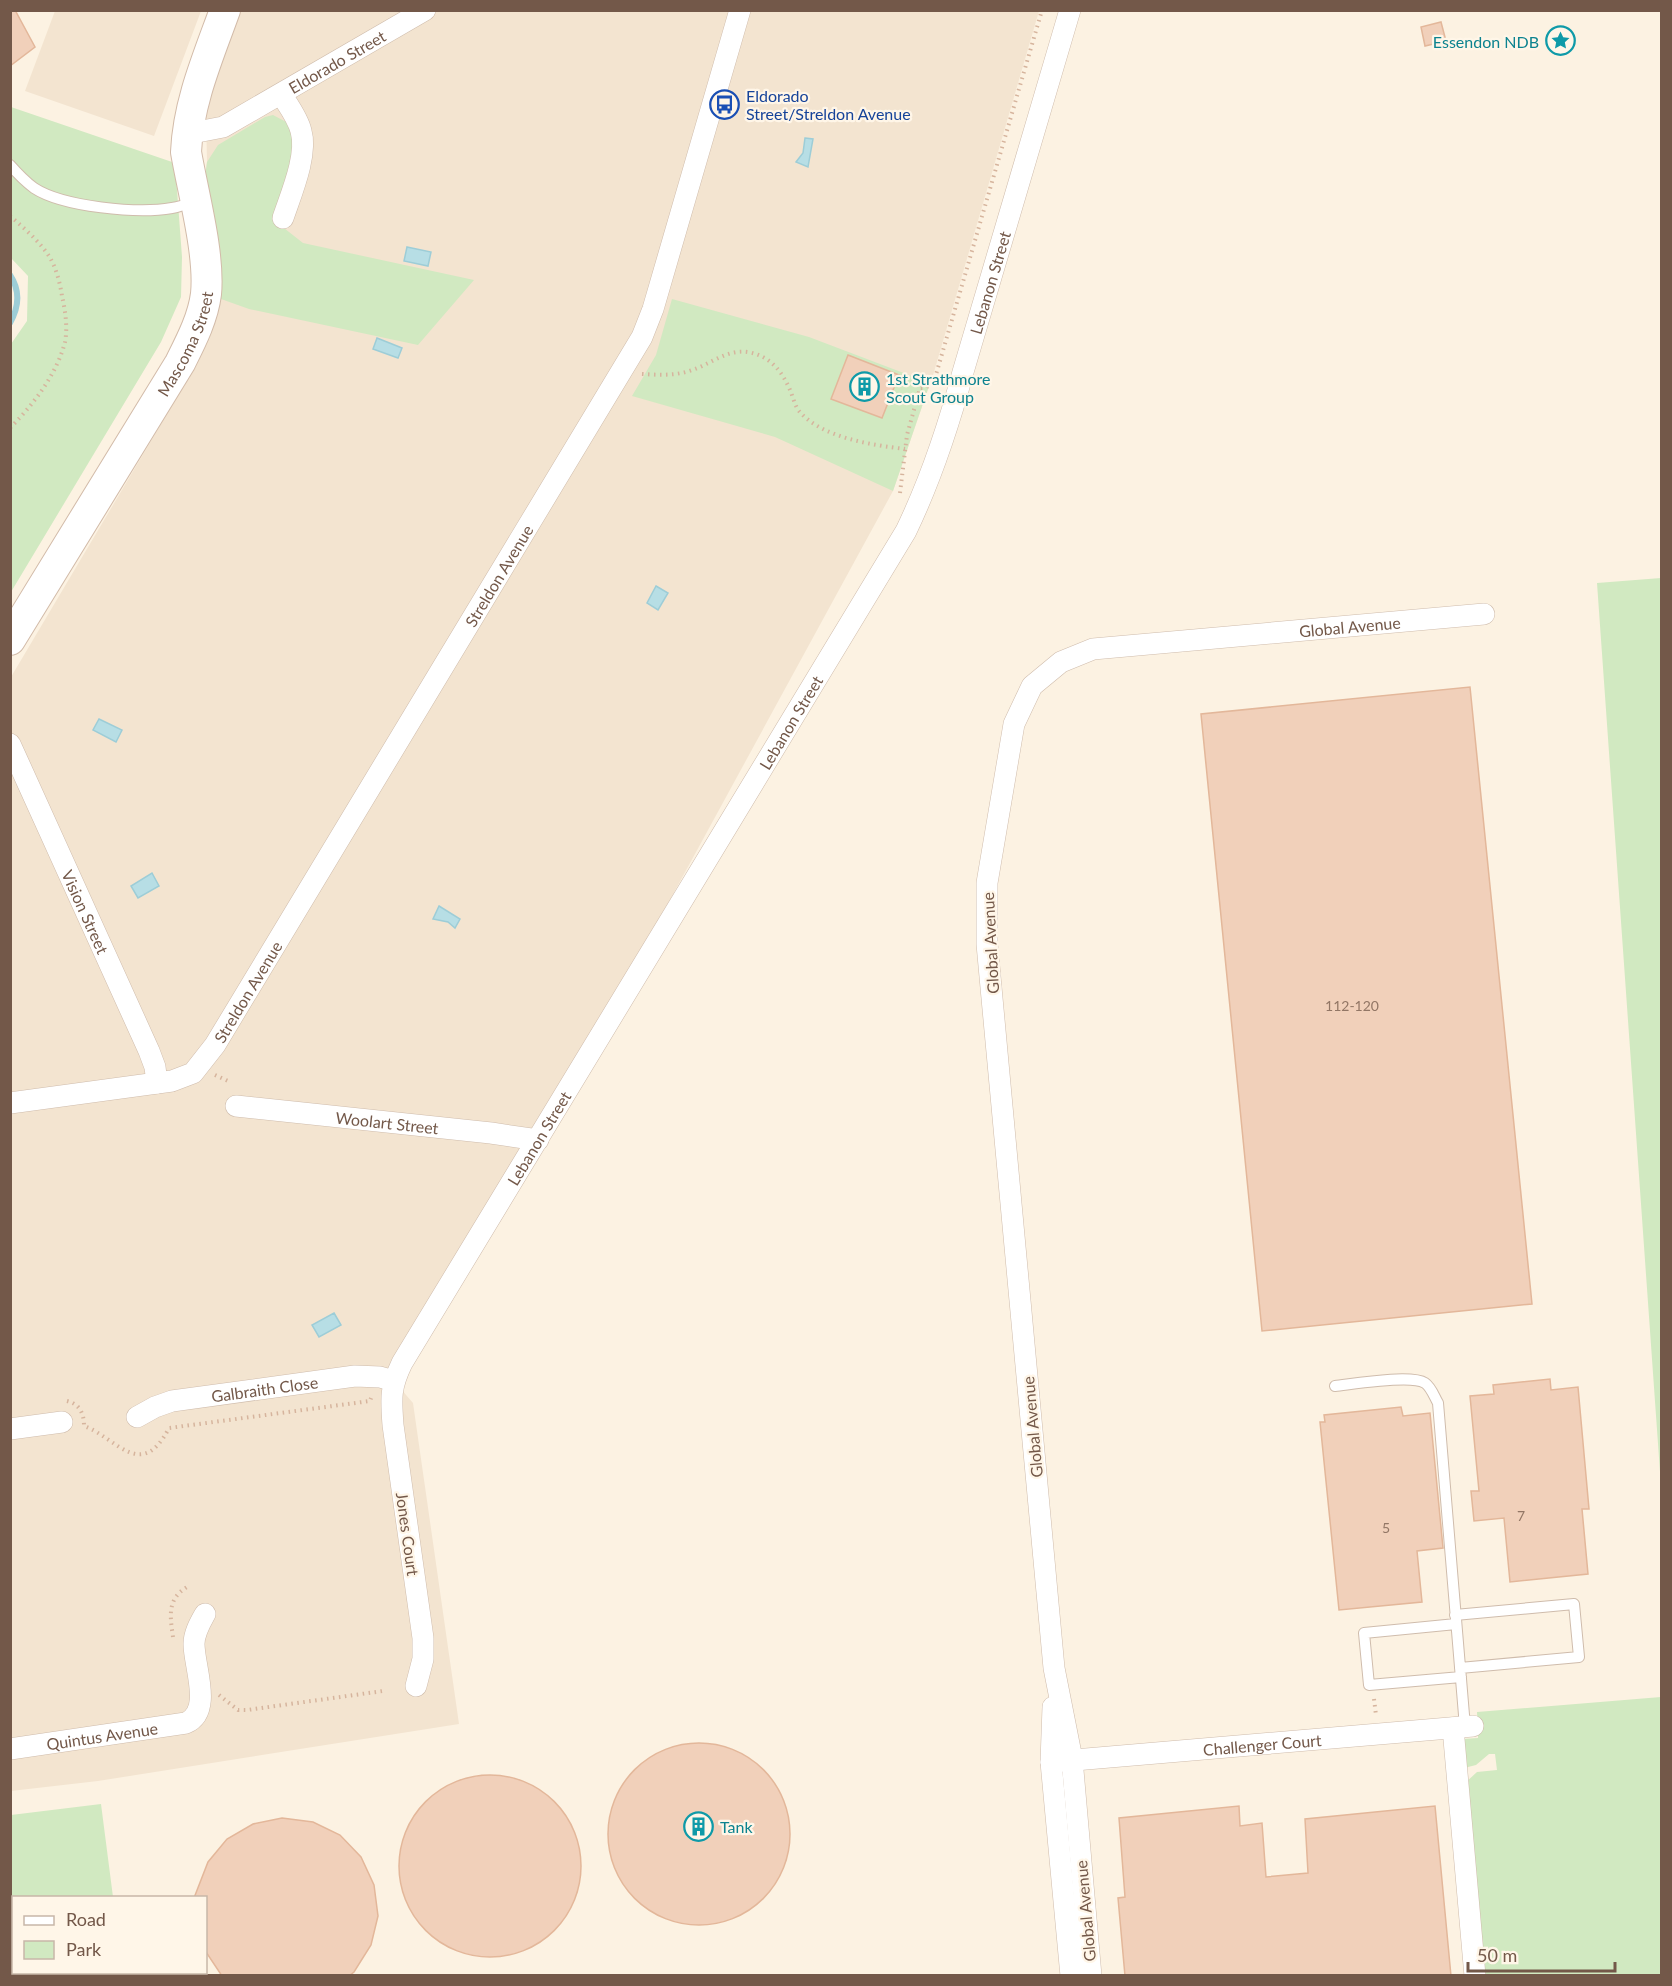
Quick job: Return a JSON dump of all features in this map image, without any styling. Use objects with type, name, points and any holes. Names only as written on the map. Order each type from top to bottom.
[{"type":"main road","name":"Mascoma Street","points":[[10,640],[180,363],[195,333],[206,295],[206,273],[186,152],[187,134],[190,113],[225,10]]},
{"type":"street","name":"Eldorado Street","points":[[187,134],[223,127],[425,10]]},
{"type":"street","name":"Streldon Avenue","points":[[157,1083],[172,1081],[192,1073],[214,1045],[642,337],[656,298],[740,10]]},
{"type":"street","name":"Lebanon Street","points":[[385,1379],[402,1363],[873,588],[916,511],[936,465],[946,433],[1070,10]]},
{"type":"street","name":"Eldorado Street","points":[[281,94],[298,123],[303,143],[302,158],[283,218]]},
{"type":"street","name":"Global Avenue","points":[[1071,1976],[1062,1760],[987,944],[987,883],[1014,724],[1032,686],[1060,662],[1093,649],[1484,614]]},
{"type":"street","name":"Vision Street","points":[[10,744],[149,1051],[157,1083]]},
{"type":"street","points":[[10,1103],[157,1083]]},
{"type":"street","name":"Woolart Street","points":[[236,1106],[538,1140]]},
{"type":"street","name":"Galbraith Close","points":[[137,1417],[172,1401],[355,1376],[385,1379]]},
{"type":"street","name":"Jones Court","points":[[385,1379],[391,1401],[423,1638],[423,1659],[416,1686]]},
{"type":"street","points":[[10,1429],[62,1422]]},
{"type":"street","points":[[201,1697],[194,1645],[196,1631],[206,1614]]},
{"type":"street","name":"Quintus Avenue","points":[[10,1749],[186,1723],[192,1721],[199,1710],[201,1697]]},
{"type":"street","points":[[1464,1727],[1475,1976]]},
{"type":"street","name":"Challenger Court","points":[[1062,1760],[1464,1727]]},
{"type":"street","name":"Global Avenue","points":[[1062,1760],[1091,1976]]},
{"type":"lane","points":[[10,165],[34,188],[55,198],[87,206],[157,210],[174,208],[195,201]]},
{"type":"lane","points":[[1335,1386],[1409,1379],[1424,1382],[1430,1388],[1437,1403],[1464,1727]]},
{"type":"lane","points":[[1574,1604],[1579,1657],[1460,1672],[1369,1685],[1364,1633],[1574,1604]]},
{"type":"path","points":[[899,504],[905,450],[920,388],[926,388],[935,378],[1042,10]]},
{"type":"path","points":[[10,216],[50,257],[60,284],[66,312],[65,341],[55,366],[39,394],[10,428]]},
{"type":"path","points":[[640,374],[670,375],[692,370],[728,353],[747,352],[766,358],[780,370],[798,410],[815,425],[874,446],[905,450]]},
{"type":"path","points":[[214,1075],[228,1081]]},
{"type":"path","points":[[65,1400],[77,1405],[82,1412],[84,1426],[93,1429],[125,1451],[142,1453],[152,1450],[162,1441],[169,1428],[370,1401],[385,1379]]},
{"type":"path","points":[[174,1640],[170,1607],[180,1592],[187,1587]]},
{"type":"path","points":[[1373,1684],[1377,1734]]},
{"type":"path","points":[[201,1697],[219,1695],[238,1710],[247,1710],[383,1691]]},
{"type":"shaded area","points":[[55,11],[201,11],[154,136],[25,91]]},
{"type":"shaded area","points":[[235,11],[1039,11],[934,372],[893,491],[540,1138],[394,1381],[413,1403],[459,1724],[98,1781],[11,1791],[11,677],[196,365],[210,335],[221,298],[220,264],[205,177],[206,113]]},
{"type":"green space","points":[[11,107],[175,163],[182,257],[181,297],[161,342],[11,592],[11,344],[27,321],[28,276],[11,258]]},
{"type":"green space","points":[[273,115],[290,124],[296,145],[275,221],[303,243],[474,280],[418,345],[249,309],[221,299],[220,264],[205,177],[207,162],[218,145],[265,117]]},
{"type":"green space","points":[[672,299],[809,337],[930,383],[893,491],[775,437],[632,396],[656,355]]},
{"type":"green space","points":[[1662,578],[1661,1486],[1597,583]]},
{"type":"green space","points":[[1661,1697],[1661,1975],[1483,1975],[1464,1784],[1477,1772],[1497,1770],[1495,1754],[1489,1754],[1476,1765],[1464,1768],[1463,1739],[1478,1738],[1477,1712]]},
{"type":"green space","points":[[101,1804],[113,1896],[12,1896],[12,1974],[123,1975],[11,1975],[11,1815]]},
{"type":"water","points":[[805,138],[813,139],[808,167],[796,162],[803,153]]},
{"type":"water","points":[[407,247],[431,252],[428,266],[404,261]]},
{"type":"water","points":[[377,338],[402,348],[398,358],[373,349]]},
{"type":"water","points":[[656,586],[668,593],[658,610],[647,603]]},
{"type":"water","points":[[99,719],[122,730],[116,742],[93,730]]},
{"type":"water","points":[[152,873],[159,886],[138,898],[131,886]]},
{"type":"water","points":[[439,906],[460,919],[455,928],[448,922],[433,919]]},
{"type":"water","points":[[334,1313],[341,1325],[319,1337],[312,1325]]},
{"type":"building","points":[[10,10],[15,10],[35,47],[10,66]]},
{"type":"building","points":[[1441,22],[1446,41],[1425,46],[1421,27]]},
{"type":"building","name":"1st Strathmore Scout Group","points":[[848,355],[899,375],[882,418],[831,399]]},
{"type":"building","points":[[1470,687],[1532,1304],[1262,1331],[1201,714]]},
{"type":"building","points":[[1550,1379],[1551,1390],[1578,1387],[1589,1509],[1582,1509],[1588,1574],[1510,1582],[1504,1518],[1474,1521],[1471,1491],[1479,1491],[1470,1396],[1494,1394],[1493,1385]]},
{"type":"building","points":[[1401,1407],[1403,1416],[1430,1413],[1443,1548],[1417,1551],[1422,1602],[1339,1610],[1320,1422],[1325,1422],[1324,1415]]},
{"type":"building","name":"Tank","points":[[699,1743],[734,1750],[750,1758],[763,1770],[775,1783],[783,1799],[790,1834],[783,1869],[775,1885],[763,1898],[750,1910],[734,1918],[699,1925],[664,1918],[648,1910],[635,1898],[623,1885],[615,1869],[608,1834],[615,1799],[623,1783],[635,1770],[648,1758],[664,1750]]},
{"type":"building","points":[[490,1775],[525,1782],[541,1790],[554,1802],[566,1815],[574,1831],[581,1866],[574,1901],[566,1917],[554,1930],[541,1942],[525,1950],[490,1957],[455,1950],[439,1942],[426,1930],[414,1917],[406,1901],[399,1866],[406,1831],[414,1815],[426,1802],[439,1790],[455,1782]]},
{"type":"building","points":[[1239,1806],[1240,1826],[1262,1823],[1266,1877],[1308,1873],[1305,1819],[1435,1806],[1451,1976],[1125,1976],[1118,1898],[1125,1897],[1119,1818]]},
{"type":"building","points":[[282,1818],[313,1822],[340,1835],[361,1857],[374,1885],[378,1916],[371,1945],[349,1976],[222,1976],[207,1954],[207,1896],[195,1896],[208,1862],[227,1839],[253,1824]]},
{"type":"waterway","points":[[10,275],[17,293],[15,311],[10,323]]},
{"type":"place","name":"Essendon NDB","points":[[1560,41]]},
{"type":"place","name":"Eldorado Street/Streldon Avenue","points":[[725,104]]},
{"type":"place","name":"1st Strathmore Scout Group","points":[[865,387]]},
{"type":"place","name":"Tank","points":[[699,1826]]}]
